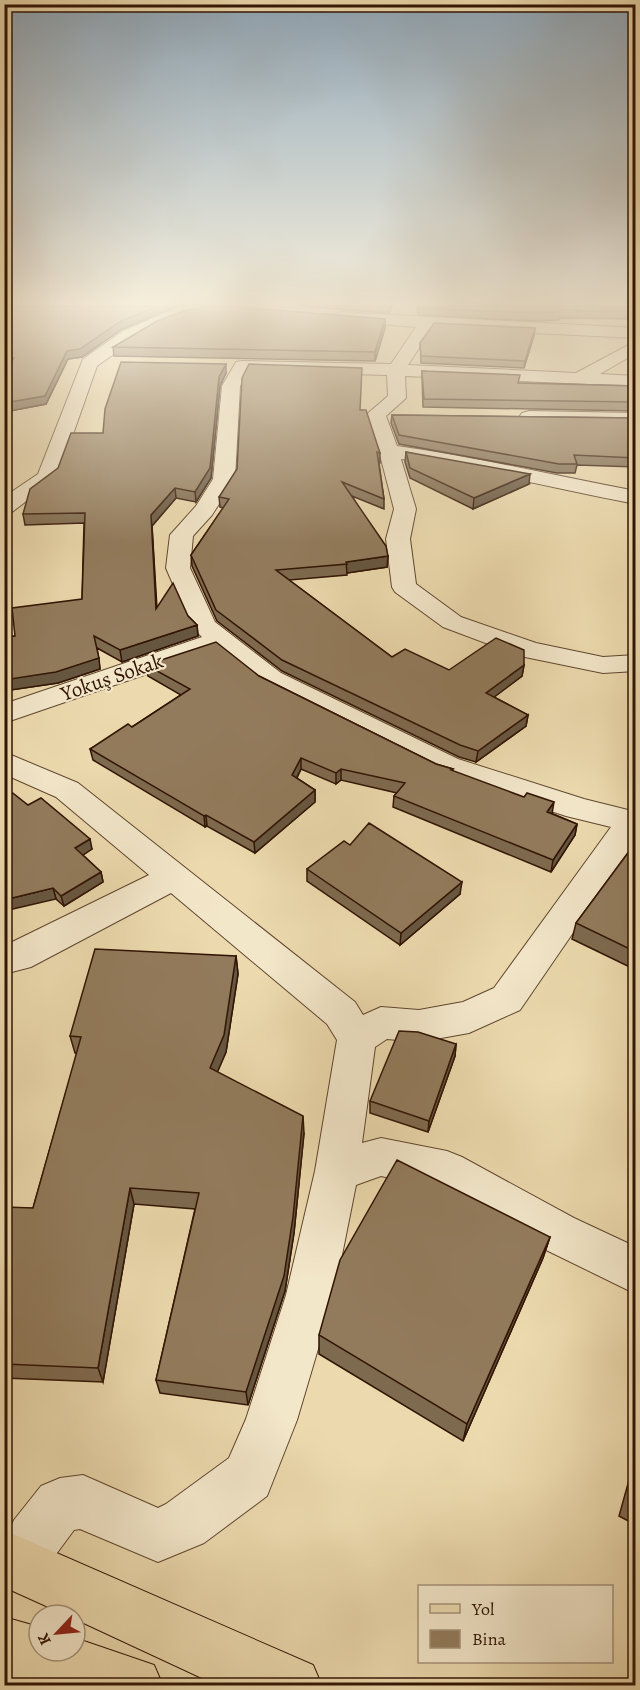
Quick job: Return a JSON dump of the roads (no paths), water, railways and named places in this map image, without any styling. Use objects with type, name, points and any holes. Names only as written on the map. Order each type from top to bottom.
[{"type":"main road","points":[[15,1562],[292,1686]]},
{"type":"main road","points":[[4,1646],[133,1686]]},
{"type":"street","points":[[4,507],[47,477],[81,385]]},
{"type":"street","points":[[231,385],[224,479],[204,510],[182,535],[178,568],[204,626],[271,679],[447,766],[577,808],[634,822],[507,999],[470,1017],[419,1026],[381,1023],[357,1039]]},
{"type":"street","points":[[376,416],[397,398],[397,385]]},
{"type":"street","points":[[376,416],[410,416]]},
{"type":"street","points":[[376,416],[389,451],[405,509],[398,539],[404,588],[452,622],[529,650],[603,666],[636,663]]},
{"type":"street","points":[[514,417],[636,419]]},
{"type":"street","points":[[389,451],[464,461],[518,475],[636,498]]},
{"type":"street","name":"Yokuş Sokak","points":[[4,714],[220,640]]},
{"type":"street","points":[[4,762],[67,789],[340,1013],[357,1039],[337,1171],[310,1294],[271,1420],[248,1477],[185,1524],[158,1535],[110,1516],[83,1502],[60,1504],[15,1562]]},
{"type":"street","points":[[4,960],[18,957],[173,877]]},
{"type":"street","points":[[337,1171],[381,1157],[447,1171],[558,1233],[636,1271]]}]
